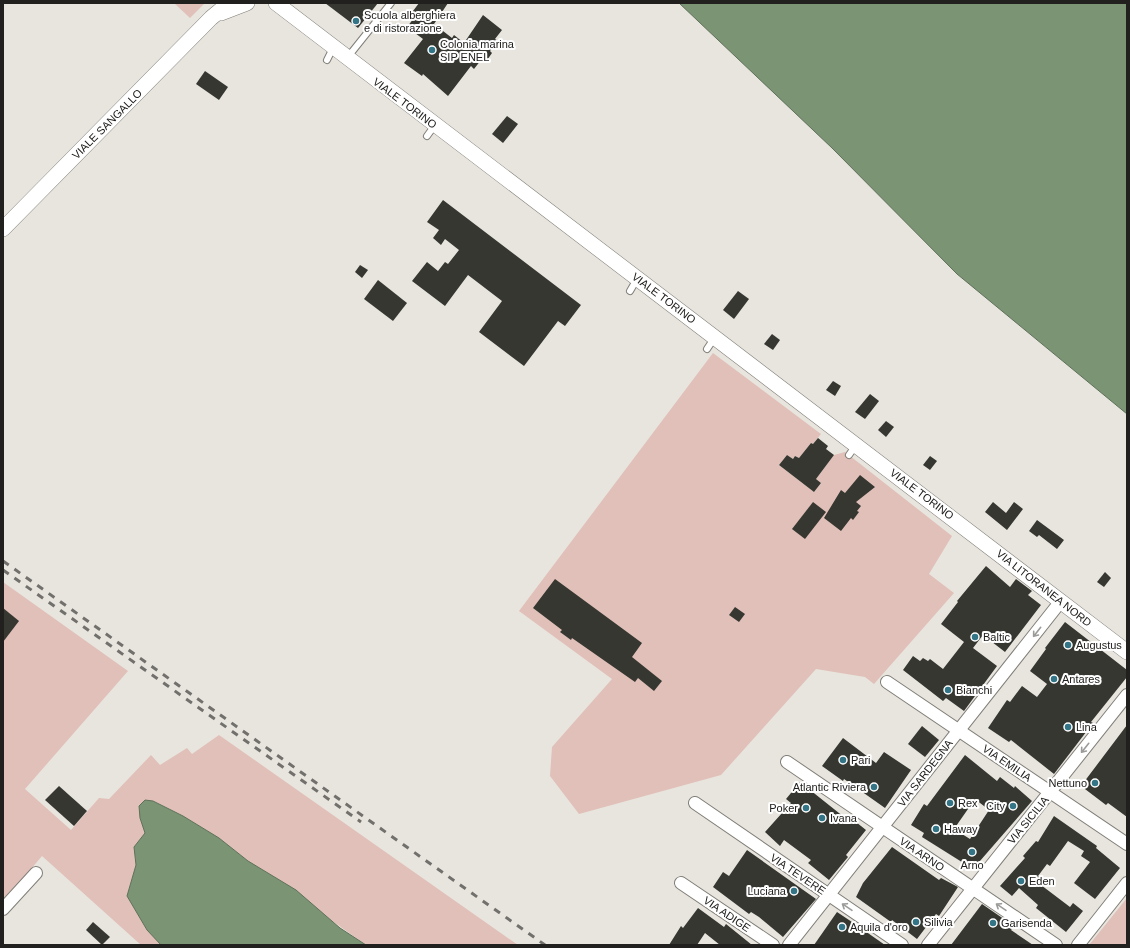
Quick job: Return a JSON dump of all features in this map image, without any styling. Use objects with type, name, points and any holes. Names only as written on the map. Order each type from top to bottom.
[{"type":"street","name":"VIALE SANGALLO","points":[[211,18],[222,3]]},
{"type":"street","name":"VIALE SANGALLO","points":[[3,229],[211,18],[230,3]]},
{"type":"street","name":"VIALE SANGALLO","points":[[211,18],[247,3]]},
{"type":"street","name":"VIALE TORINO","points":[[274,3],[330,54],[347,58],[431,131],[633,285],[853,450],[980,539]]},
{"type":"street","name":"VIA LITORANEA NORD","points":[[980,539],[1127,652]]},
{"type":"street","name":"VIA SARDEGNA","points":[[789,945],[1061,601]]},
{"type":"street","name":"VIA EMILIA","points":[[887,682],[1127,844]]},
{"type":"street","name":"VIA SICILIA","points":[[928,945],[1127,696]]},
{"type":"street","name":"VIA ARNO","points":[[787,762],[1056,945]]},
{"type":"street","name":"VIA TEVERE","points":[[695,803],[902,945]]},
{"type":"street","points":[[3,909],[36,873]]},
{"type":"street","name":"VIA ADIGE","points":[[681,882],[773,945]]},
{"type":"street","points":[[1078,945],[1127,883]]},
{"type":"lane","points":[[347,58],[391,3]]},
{"type":"shaded area","points":[[174,3],[205,3],[190,18]]},
{"type":"shaded area","points":[[679,3],[1127,3],[1127,414],[957,274],[832,148]]},
{"type":"shaded area","points":[[713,353],[821,434],[813,444],[811,443],[799,458],[795,456],[793,459],[787,455],[779,465],[814,492],[821,483],[816,479],[834,455],[845,452],[952,536],[929,574],[954,593],[874,684],[865,677],[816,669],[721,775],[579,814],[550,776],[552,747],[612,679],[519,611]]},
{"type":"shaded area","points":[[3,582],[128,671],[25,789],[71,830],[99,798],[109,799],[151,755],[160,765],[187,748],[192,754],[219,735],[518,945],[366,945],[248,861],[219,838],[183,816],[153,801],[140,818],[145,833],[134,847],[136,865],[127,896],[147,930],[161,945],[141,945],[42,856],[3,902]]},
{"type":"shaded area","points":[[145,800],[153,801],[183,816],[219,838],[248,861],[296,890],[340,928],[366,945],[161,945],[147,930],[127,896],[136,865],[134,847],[145,833],[140,818],[139,806]]},
{"type":"shaded area","points":[[1127,898],[1127,945],[1089,945]]},
{"type":"building","name":"Scuola alberghiera e di ristorazione","points":[[325,3],[378,3],[358,28]]},
{"type":"building","name":"Colonia marina SIP ENEL","points":[[419,3],[448,3],[434,24],[452,38],[454,35],[464,43],[483,15],[502,30],[495,39],[498,41],[490,51],[492,53],[485,63],[481,60],[474,69],[471,66],[448,96],[423,74],[422,76],[404,63],[423,39],[407,27],[414,18],[410,15]]},
{"type":"building","points":[[205,71],[228,87],[219,100],[196,84]]},
{"type":"building","points":[[507,116],[518,124],[503,143],[492,134]]},
{"type":"building","points":[[443,200],[581,305],[565,326],[558,321],[524,366],[479,332],[502,301],[468,275],[445,306],[412,281],[427,262],[438,271],[445,262],[448,264],[459,250],[445,239],[441,245],[433,238],[439,230],[427,222]]},
{"type":"building","points":[[360,265],[368,270],[362,278],[355,272]]},
{"type":"building","points":[[378,280],[407,303],[393,321],[364,299]]},
{"type":"building","points":[[738,291],[749,299],[734,319],[723,310]]},
{"type":"building","points":[[772,334],[780,340],[773,350],[764,344]]},
{"type":"building","points":[[833,381],[841,386],[835,396],[826,390]]},
{"type":"building","points":[[870,394],[879,401],[865,419],[855,412]]},
{"type":"building","points":[[886,421],[894,427],[886,437],[878,430]]},
{"type":"building","points":[[818,438],[828,446],[826,449],[834,455],[816,479],[821,483],[814,492],[779,465],[787,455],[793,459],[795,456],[799,458],[811,443],[813,444]]},
{"type":"building","points":[[930,456],[937,461],[930,470],[923,465]]},
{"type":"building","points":[[860,475],[875,487],[856,502],[861,506],[857,511],[859,512],[853,520],[851,518],[841,531],[824,518],[841,490],[845,493]]},
{"type":"building","points":[[813,502],[826,512],[805,539],[792,529]]},
{"type":"building","points":[[993,502],[1006,513],[1014,502],[1023,509],[1007,530],[985,512]]},
{"type":"building","points":[[1037,520],[1064,540],[1057,549],[1039,535],[1037,537],[1029,531]]},
{"type":"building","points":[[986,566],[1010,587],[1016,579],[1032,591],[1028,595],[1041,605],[1005,652],[983,635],[973,648],[997,666],[964,711],[946,698],[943,701],[903,670],[913,656],[920,661],[923,658],[928,661],[930,659],[943,669],[964,642],[941,624],[958,602],[957,601]]},
{"type":"building","points":[[1105,572],[1111,578],[1104,587],[1097,582]]},
{"type":"building","points":[[555,579],[642,643],[632,657],[662,681],[654,691],[638,678],[635,682],[572,638],[571,640],[560,632],[562,630],[533,608]]},
{"type":"building","points":[[735,607],[745,614],[739,622],[729,615]]},
{"type":"building","points":[[3,608],[19,621],[3,642]]},
{"type":"building","points":[[1065,622],[1127,670],[1127,677],[1091,722],[1093,723],[1054,774],[1011,740],[1009,742],[988,728],[1007,700],[1010,702],[1022,686],[1037,697],[1047,684],[1030,671]]},
{"type":"building","points":[[1127,725],[1127,817],[1108,803],[1106,805],[1081,786]]},
{"type":"building","points":[[922,726],[939,740],[925,757],[908,744]]},
{"type":"building","points":[[843,738],[876,763],[884,752],[911,770],[885,808],[844,779],[843,781],[822,766]]},
{"type":"building","points":[[965,755],[997,781],[1000,777],[1014,788],[1015,786],[1032,801],[973,869],[922,837],[924,833],[911,825],[924,804],[927,806]],"holes":[[[975,799],[989,810],[970,839],[954,829]]]},
{"type":"building","points":[[800,782],[849,821],[851,818],[866,830],[846,855],[848,857],[829,880],[808,863],[811,860],[784,840],[780,846],[765,832],[791,803],[786,799]]},
{"type":"building","points":[[59,786],[87,811],[74,826],[45,800]]},
{"type":"building","points":[[1054,816],[1097,846],[1096,848],[1120,868],[1095,899],[1074,883],[1090,862],[1081,856],[1084,851],[1068,841],[1050,866],[1047,864],[1038,876],[1040,878],[1037,882],[1070,907],[1073,903],[1083,911],[1066,932],[1036,908],[1038,905],[1019,888],[1012,896],[1000,886],[1025,858],[1023,856],[1036,841],[1038,842]]},
{"type":"building","points":[[892,847],[939,880],[941,878],[958,887],[939,916],[936,914],[917,939],[892,920],[891,922],[856,897],[863,883]]},
{"type":"building","points":[[747,850],[816,899],[783,937],[759,917],[751,912],[749,914],[713,887],[723,872],[729,876]]},
{"type":"building","points":[[982,904],[1014,926],[1011,930],[1033,945],[951,945]]},
{"type":"building","points":[[698,908],[724,927],[726,924],[752,945],[720,945],[705,933],[697,945],[669,945],[681,926],[683,928]]},
{"type":"building","name":"Aquila d'oro","points":[[837,912],[855,924],[885,945],[814,945]]},
{"type":"building","points":[[93,922],[110,937],[102,945],[86,930]]},
{"type":"railway","points":[[3,561],[545,945]]},
{"type":"railway","points":[[3,570],[361,822]]},
{"type":"place","name":"Scuola alberghiera e di ristorazione","points":[[356,21]]},
{"type":"place","name":"Colonia marina SIP ENEL","points":[[432,50]]},
{"type":"place","name":"Baltic","points":[[975,637]]},
{"type":"place","name":"Augustus","points":[[1068,645]]},
{"type":"place","name":"Antares","points":[[1054,679]]},
{"type":"place","name":"Bianchi","points":[[948,690]]},
{"type":"place","name":"Lina","points":[[1068,727]]},
{"type":"place","name":"Pari","points":[[843,760]]},
{"type":"place","name":"Nettuno","points":[[1095,783]]},
{"type":"place","name":"Atlantic Riviera","points":[[874,787]]},
{"type":"place","name":"Rex","points":[[950,803]]},
{"type":"place","name":"City","points":[[1013,806]]},
{"type":"place","name":"Poker","points":[[806,808]]},
{"type":"place","name":"Ivana","points":[[822,818]]},
{"type":"place","name":"Haway","points":[[936,829]]},
{"type":"place","name":"Arno","points":[[972,852]]},
{"type":"place","name":"Eden","points":[[1021,881]]},
{"type":"place","name":"Luciana","points":[[794,891]]},
{"type":"place","name":"Silivia","points":[[916,922]]},
{"type":"place","name":"Garisenda","points":[[993,923]]},
{"type":"place","name":"Aquila d'oro","points":[[842,927]]}]
